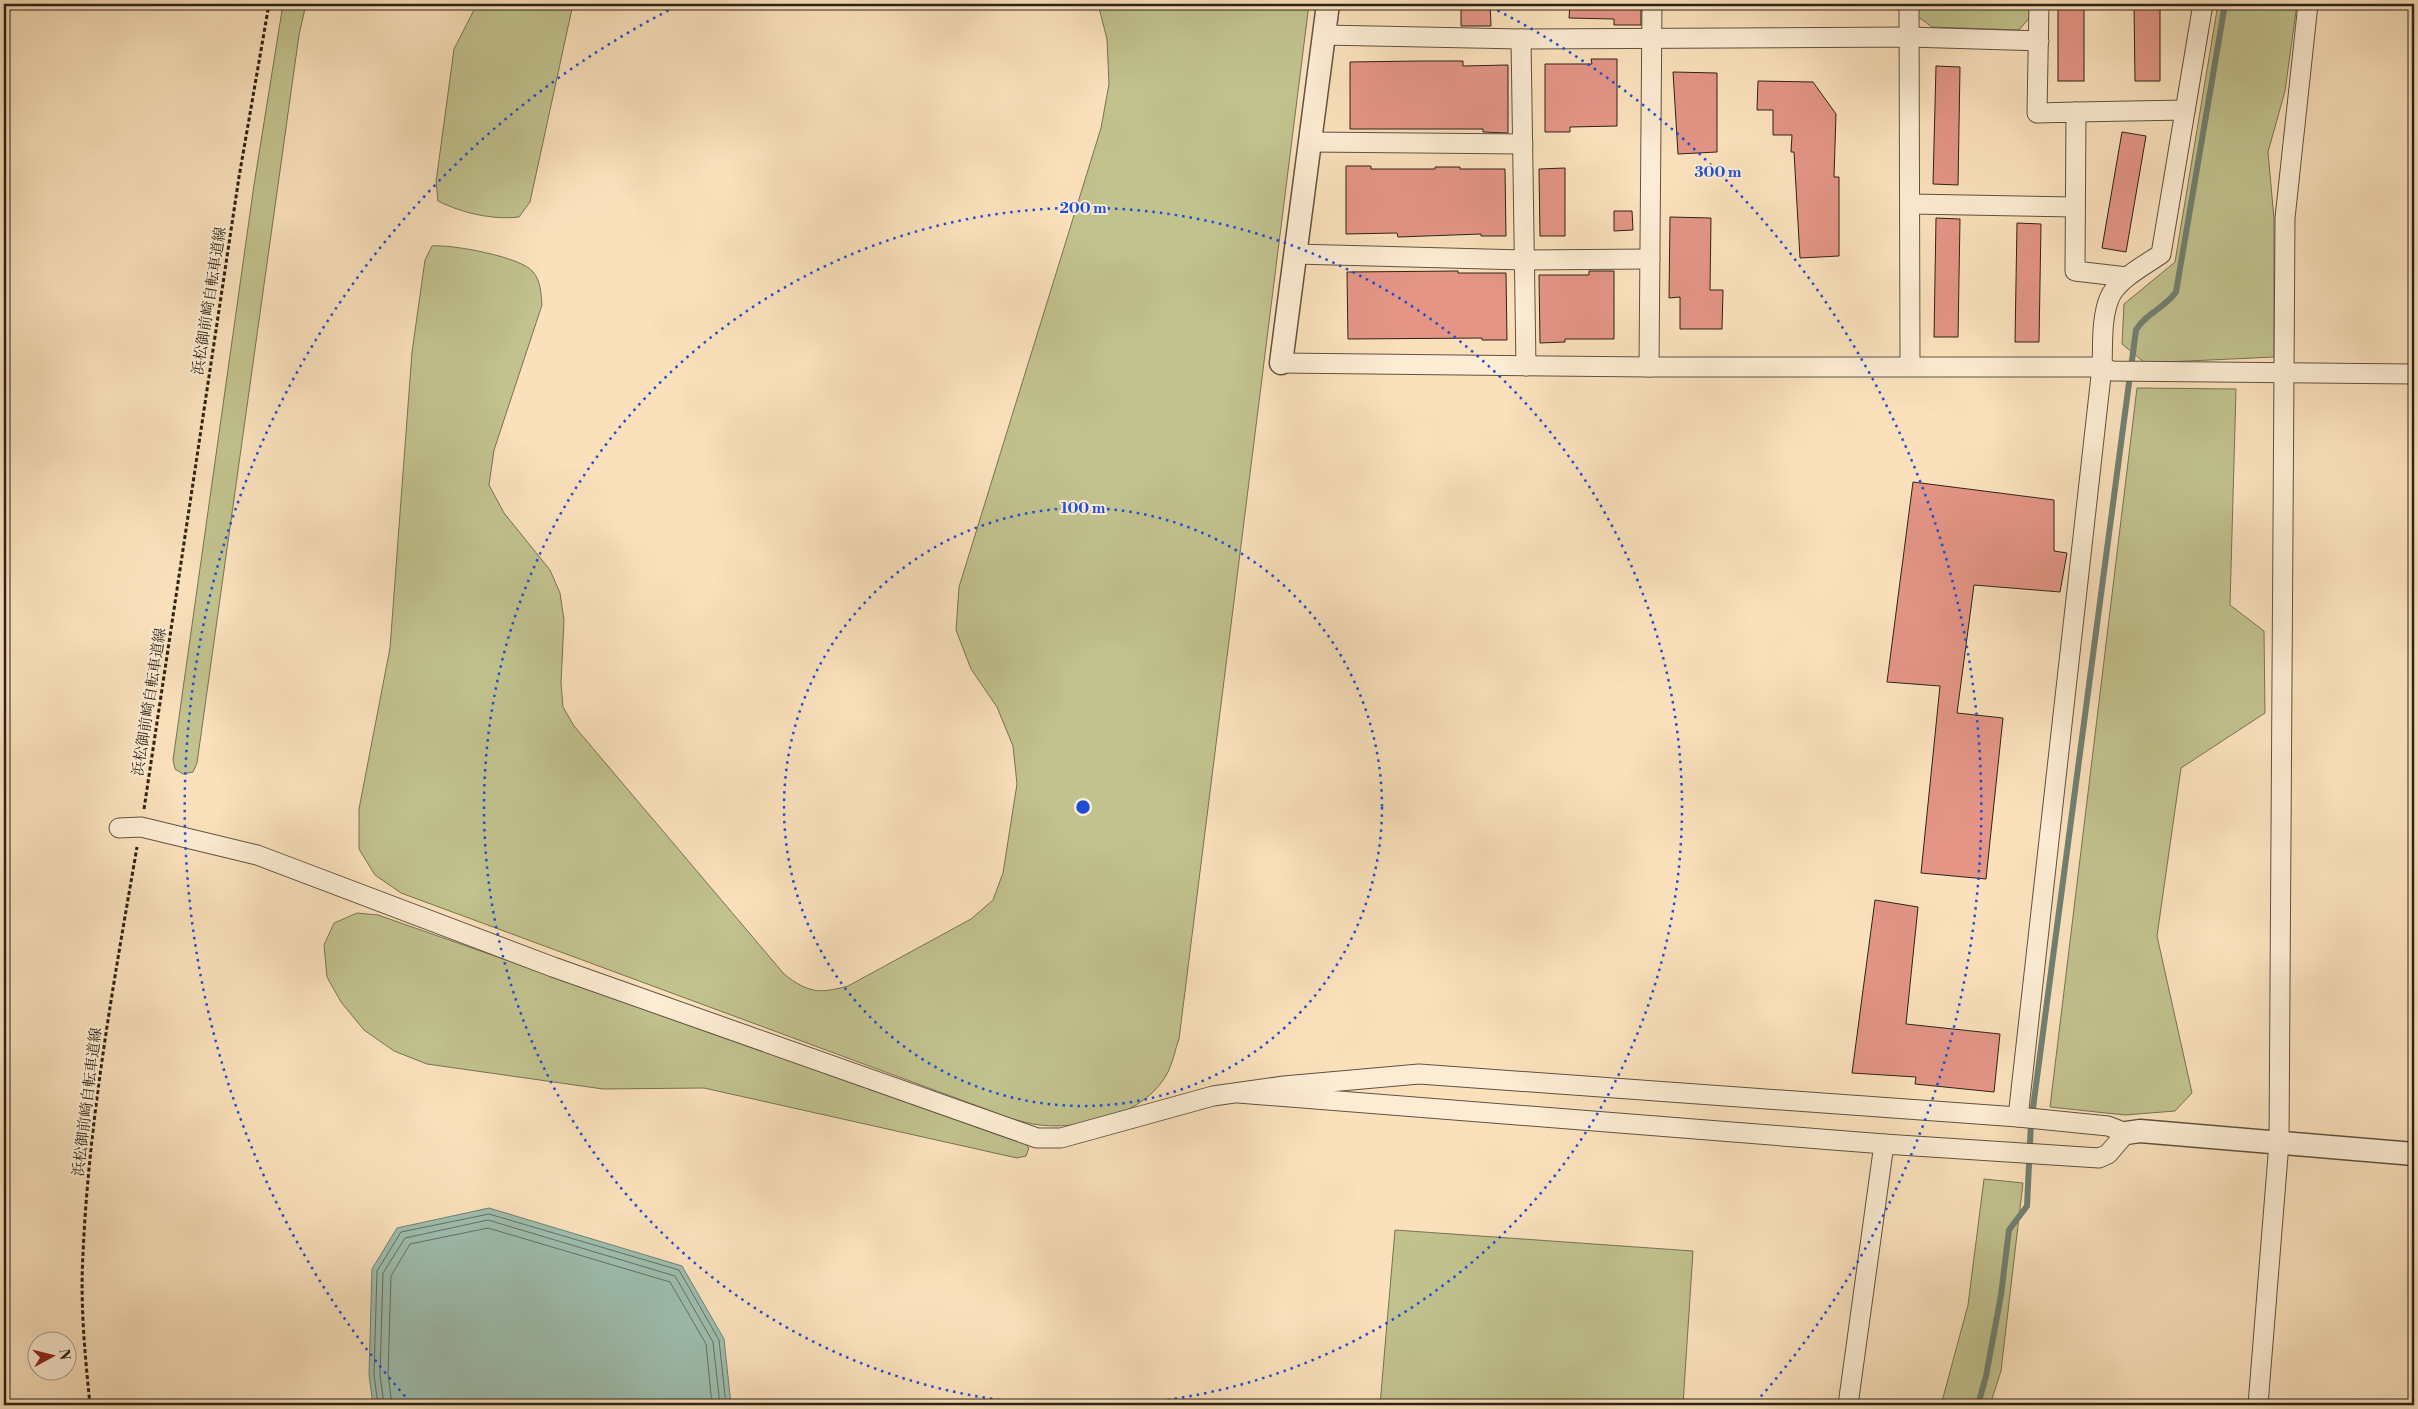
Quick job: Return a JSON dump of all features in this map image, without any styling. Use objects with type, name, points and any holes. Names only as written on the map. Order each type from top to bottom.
[{"type":"street","points":[[1328,4],[1281,363],[1649,367],[1910,366],[2102,368],[2112,371],[2414,374]]},
{"type":"street","points":[[1649,367],[1652,4]]},
{"type":"street","points":[[1909,4],[1910,366]]},
{"type":"street","points":[[2040,4],[2037,113],[2185,110]]},
{"type":"street","points":[[2018,1116],[2102,368],[2104,318],[2109,297],[2127,277],[2161,254],[2203,4]]},
{"type":"street","points":[[2258,1405],[2279,1143],[2285,218],[2308,4]]},
{"type":"street","points":[[1324,35],[1521,39],[1909,37],[2039,41]]},
{"type":"street","points":[[1521,39],[1526,366]]},
{"type":"street","points":[[2076,112],[2075,271],[2127,277]]},
{"type":"street","points":[[1310,142],[1523,144]]},
{"type":"street","points":[[1911,204],[2075,207]]},
{"type":"street","points":[[1295,254],[1524,260],[1650,259]]},
{"type":"street","points":[[119,828],[141,827],[257,855],[554,966],[1037,1138],[1061,1138],[1213,1096],[1284,1086],[1419,1074],[2018,1116],[2108,1126],[2126,1133],[2140,1131],[2414,1154]]},
{"type":"street","points":[[1238,1093],[1884,1144],[2099,1158],[2108,1154],[2126,1133]]},
{"type":"street","points":[[1848,1405],[1884,1144]]},
{"type":"path","name":"浜松御前崎自転車道線","points":[[90,1405],[84,1343],[83,1256],[88,1184],[106,1034],[141,827],[239,178],[269,4]]},
{"type":"green space","points":[[283,4],[306,4],[299,35],[197,763],[193,772],[183,774],[175,769],[173,760],[254,185]]},
{"type":"green space","points":[[477,4],[573,4],[530,202],[519,217],[477,215],[438,201],[436,182],[454,49]]},
{"type":"green space","points":[[1098,4],[1309,4],[1179,1039],[1170,1068],[1158,1087],[1130,1109],[1094,1122],[1057,1126],[1036,1125],[1021,1121],[401,893],[375,875],[359,849],[359,809],[390,648],[412,352],[425,260],[432,246],[441,246],[469,249],[515,261],[533,272],[539,283],[542,305],[494,450],[489,485],[504,513],[550,570],[560,593],[564,620],[561,683],[563,707],[574,726],[784,974],[807,988],[821,991],[848,986],[971,919],[993,900],[1003,873],[1017,784],[1013,746],[997,707],[971,669],[956,630],[959,587],[1101,128],[1109,84],[1107,39]]},
{"type":"green space","points":[[1917,4],[2030,4],[2030,17],[2019,30],[1932,27],[1917,16]]},
{"type":"green space","points":[[2218,4],[2297,4],[2285,91],[2268,152],[2274,219],[2274,357],[2145,363],[2122,344],[2124,304],[2175,262]]},
{"type":"green space","points":[[2137,388],[2236,389],[2230,605],[2264,631],[2265,713],[2181,768],[2157,936],[2192,1093],[2175,1111],[2125,1115],[2050,1107]]},
{"type":"green space","points":[[357,913],[378,915],[1022,1141],[1029,1148],[1026,1156],[1017,1158],[704,1088],[603,1089],[427,1064],[394,1051],[364,1030],[341,1002],[327,977],[324,945],[334,923]]},
{"type":"green space","points":[[1984,1179],[2023,1183],[2001,1371],[1990,1405],[1941,1405],[1968,1305]]},
{"type":"green space","points":[[1395,1230],[1693,1251],[1683,1405],[1380,1405]]},
{"type":"water","points":[[489,1208],[682,1266],[724,1339],[731,1405],[373,1405],[369,1375],[372,1269],[397,1228]]},
{"type":"building","points":[[1461,4],[1490,4],[1491,26],[1461,26]]},
{"type":"building","points":[[1570,4],[1641,4],[1641,25],[1614,25],[1614,19],[1569,18]]},
{"type":"building","points":[[2058,4],[2084,4],[2084,81],[2058,81]]},
{"type":"building","points":[[2134,4],[2160,4],[2160,81],[2135,81]]},
{"type":"building","points":[[1591,59],[1617,59],[1617,126],[1570,127],[1570,132],[1545,132],[1545,64],[1592,64]]},
{"type":"building","points":[[1463,61],[1463,66],[1508,65],[1508,133],[1483,132],[1483,129],[1350,129],[1350,62]]},
{"type":"building","points":[[1936,66],[1960,67],[1958,185],[1933,184]]},
{"type":"building","points":[[1673,72],[1717,73],[1717,152],[1678,154]]},
{"type":"building","points":[[1758,81],[1813,82],[1836,114],[1834,177],[1839,177],[1839,256],[1800,258],[1794,152],[1791,152],[1792,135],[1773,135],[1773,110],[1757,110]]},
{"type":"building","points":[[2122,132],[2146,136],[2126,252],[2102,248]]},
{"type":"building","points":[[1346,166],[1371,166],[1371,169],[1460,167],[1460,169],[1505,169],[1506,236],[1481,236],[1481,234],[1398,237],[1397,233],[1346,234]]},
{"type":"building","points":[[1565,168],[1565,236],[1540,236],[1539,169]]},
{"type":"building","points":[[1614,211],[1632,211],[1633,230],[1614,231]]},
{"type":"building","points":[[1670,217],[1711,218],[1710,290],[1723,290],[1722,329],[1680,329],[1680,297],[1669,298]]},
{"type":"building","points":[[1936,218],[1960,219],[1958,337],[1934,337]]},
{"type":"building","points":[[2017,223],[2041,224],[2039,342],[2015,342]]},
{"type":"building","points":[[1458,271],[1458,273],[1506,273],[1507,340],[1482,340],[1482,338],[1348,339],[1347,272]]},
{"type":"building","points":[[1589,271],[1614,271],[1614,339],[1565,339],[1565,342],[1540,343],[1539,275],[1589,275]]},
{"type":"building","points":[[1913,482],[2054,500],[2054,551],[2067,553],[2060,592],[1974,585],[1957,713],[2003,718],[1986,879],[1921,873],[1940,686],[1887,682]]},
{"type":"building","points":[[1875,900],[1918,907],[1906,1024],[2000,1034],[1994,1092],[1915,1084],[1916,1077],[1852,1073]]},
{"type":"waterway","points":[[1978,1405],[1986,1376],[2001,1295],[2009,1230],[2027,1206],[2031,1123],[2136,330],[2145,319],[2172,298],[2176,292],[2225,4]]}]
